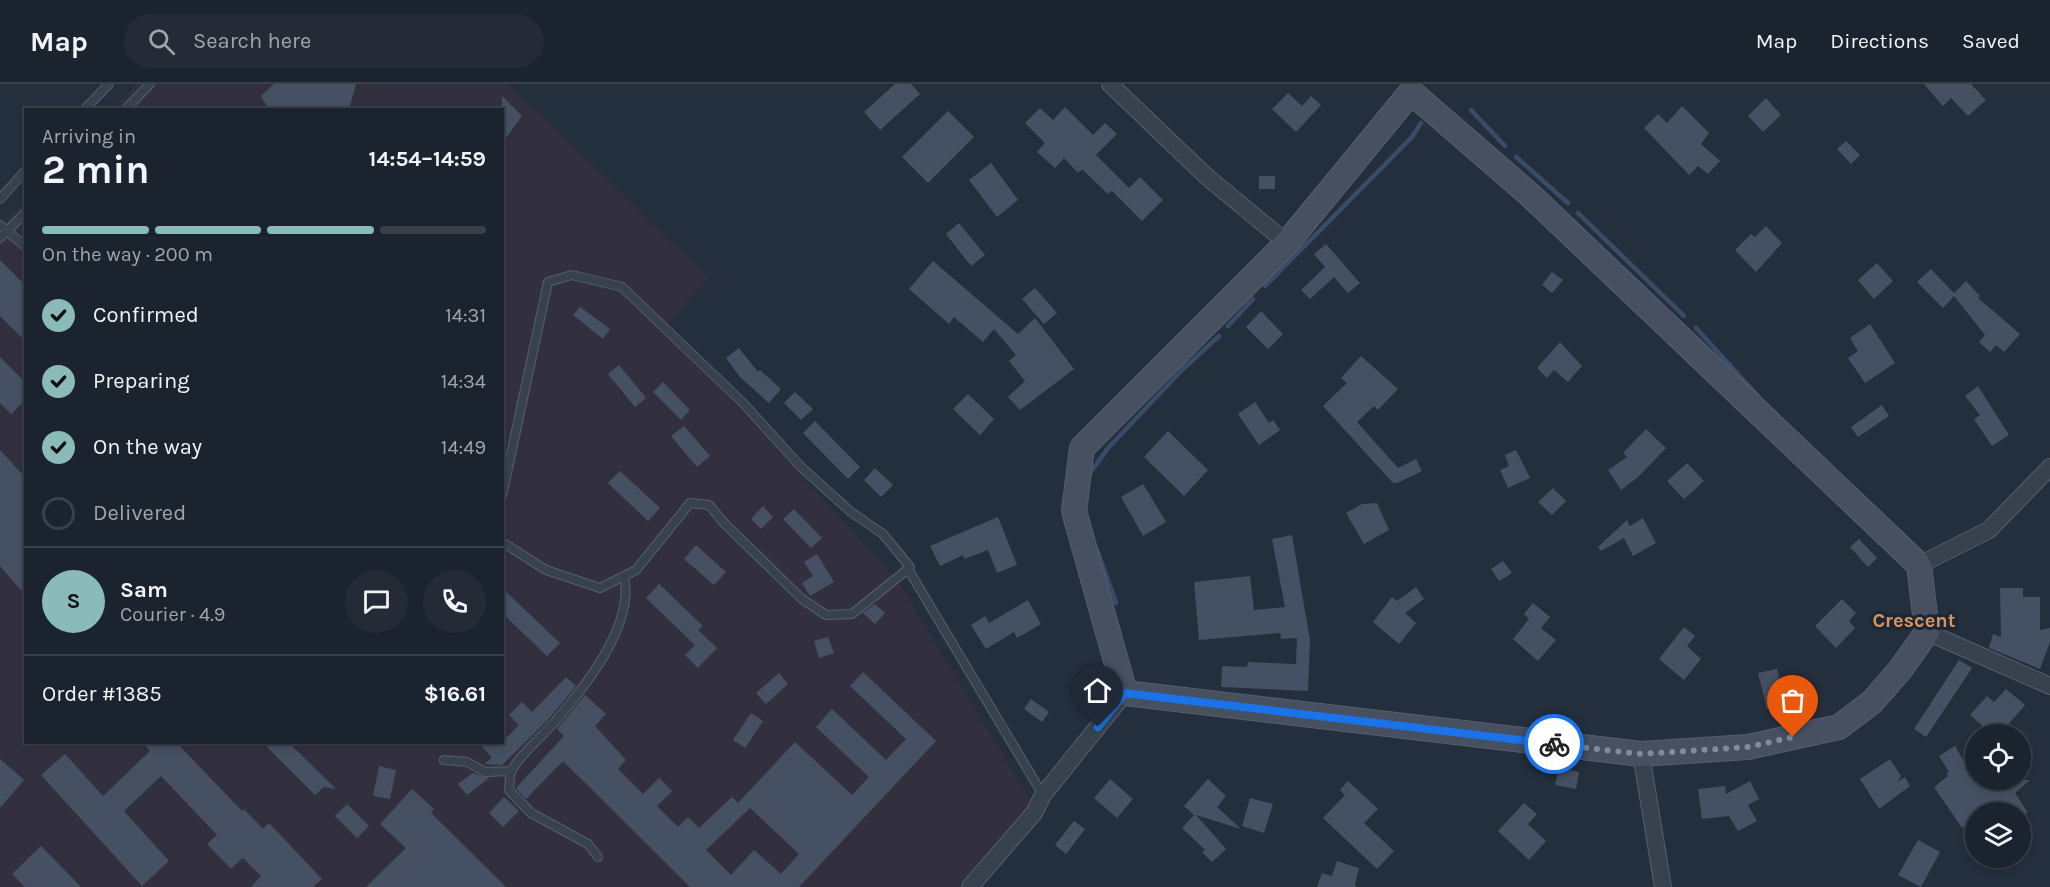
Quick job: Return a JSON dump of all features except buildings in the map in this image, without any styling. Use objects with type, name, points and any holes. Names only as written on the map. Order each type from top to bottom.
[{"type":"street","points":[[1110,84],[1206,176],[1287,243]]},
{"type":"street","points":[[1414,88],[1530,195],[1919,565],[1927,632],[1872,702],[1839,727],[1748,747],[1641,754],[1125,693],[1074,511],[1082,448],[1287,243],[1414,88]]},
{"type":"street","points":[[1919,565],[1989,530],[2050,466]]},
{"type":"street","points":[[1927,632],[2050,686]]},
{"type":"street","points":[[970,887],[1034,813],[1043,795],[1125,693]]},
{"type":"street","points":[[1641,754],[1663,887]]},
{"type":"lane","points":[[86,108],[109,84]]},
{"type":"lane","points":[[127,108],[150,84]]},
{"type":"lane","points":[[0,199],[24,172]]},
{"type":"lane","points":[[0,238],[3,228],[24,213]]},
{"type":"lane","points":[[3,228],[24,245]]},
{"type":"lane","points":[[504,487],[548,282],[572,275],[622,287],[742,402],[801,467],[851,512],[883,534],[910,567],[908,569],[1043,795]]},
{"type":"lane","points":[[504,543],[546,570],[600,588],[636,570],[690,502],[709,505],[725,524],[802,599],[826,615],[852,614],[908,569]]},
{"type":"lane","points":[[598,857],[588,844],[531,813],[509,790],[511,771],[578,696],[612,640],[624,612],[627,591],[624,576]]},
{"type":"lane","points":[[444,760],[467,762],[485,772],[511,771]]},
{"type":"shaded area","points":[[137,84],[508,84],[709,278],[665,327],[898,581],[1033,805],[958,887],[0,887],[0,226],[24,201],[24,744],[504,744],[504,108],[114,108]]},
{"type":"waterway","points":[[1471,110],[1505,146]]},
{"type":"waterway","points":[[1265,286],[1412,137],[1421,123]]},
{"type":"waterway","points":[[1516,157],[1568,203]]},
{"type":"waterway","points":[[1578,213],[1684,316]]},
{"type":"waterway","points":[[1228,326],[1253,299]]},
{"type":"waterway","points":[[1696,328],[1758,396]]},
{"type":"waterway","points":[[1088,476],[1108,448],[1182,370],[1219,336]]},
{"type":"waterway","points":[[1097,550],[1116,603]]},
{"type":"way so far","points":[[1554,744],[1641,754],[1748,747],[1793,737]]},
{"type":"district","name":"Crescent","points":[[1914,620]]},
{"type":"route","points":[[1098,727],[1125,693],[1554,744]]}]
